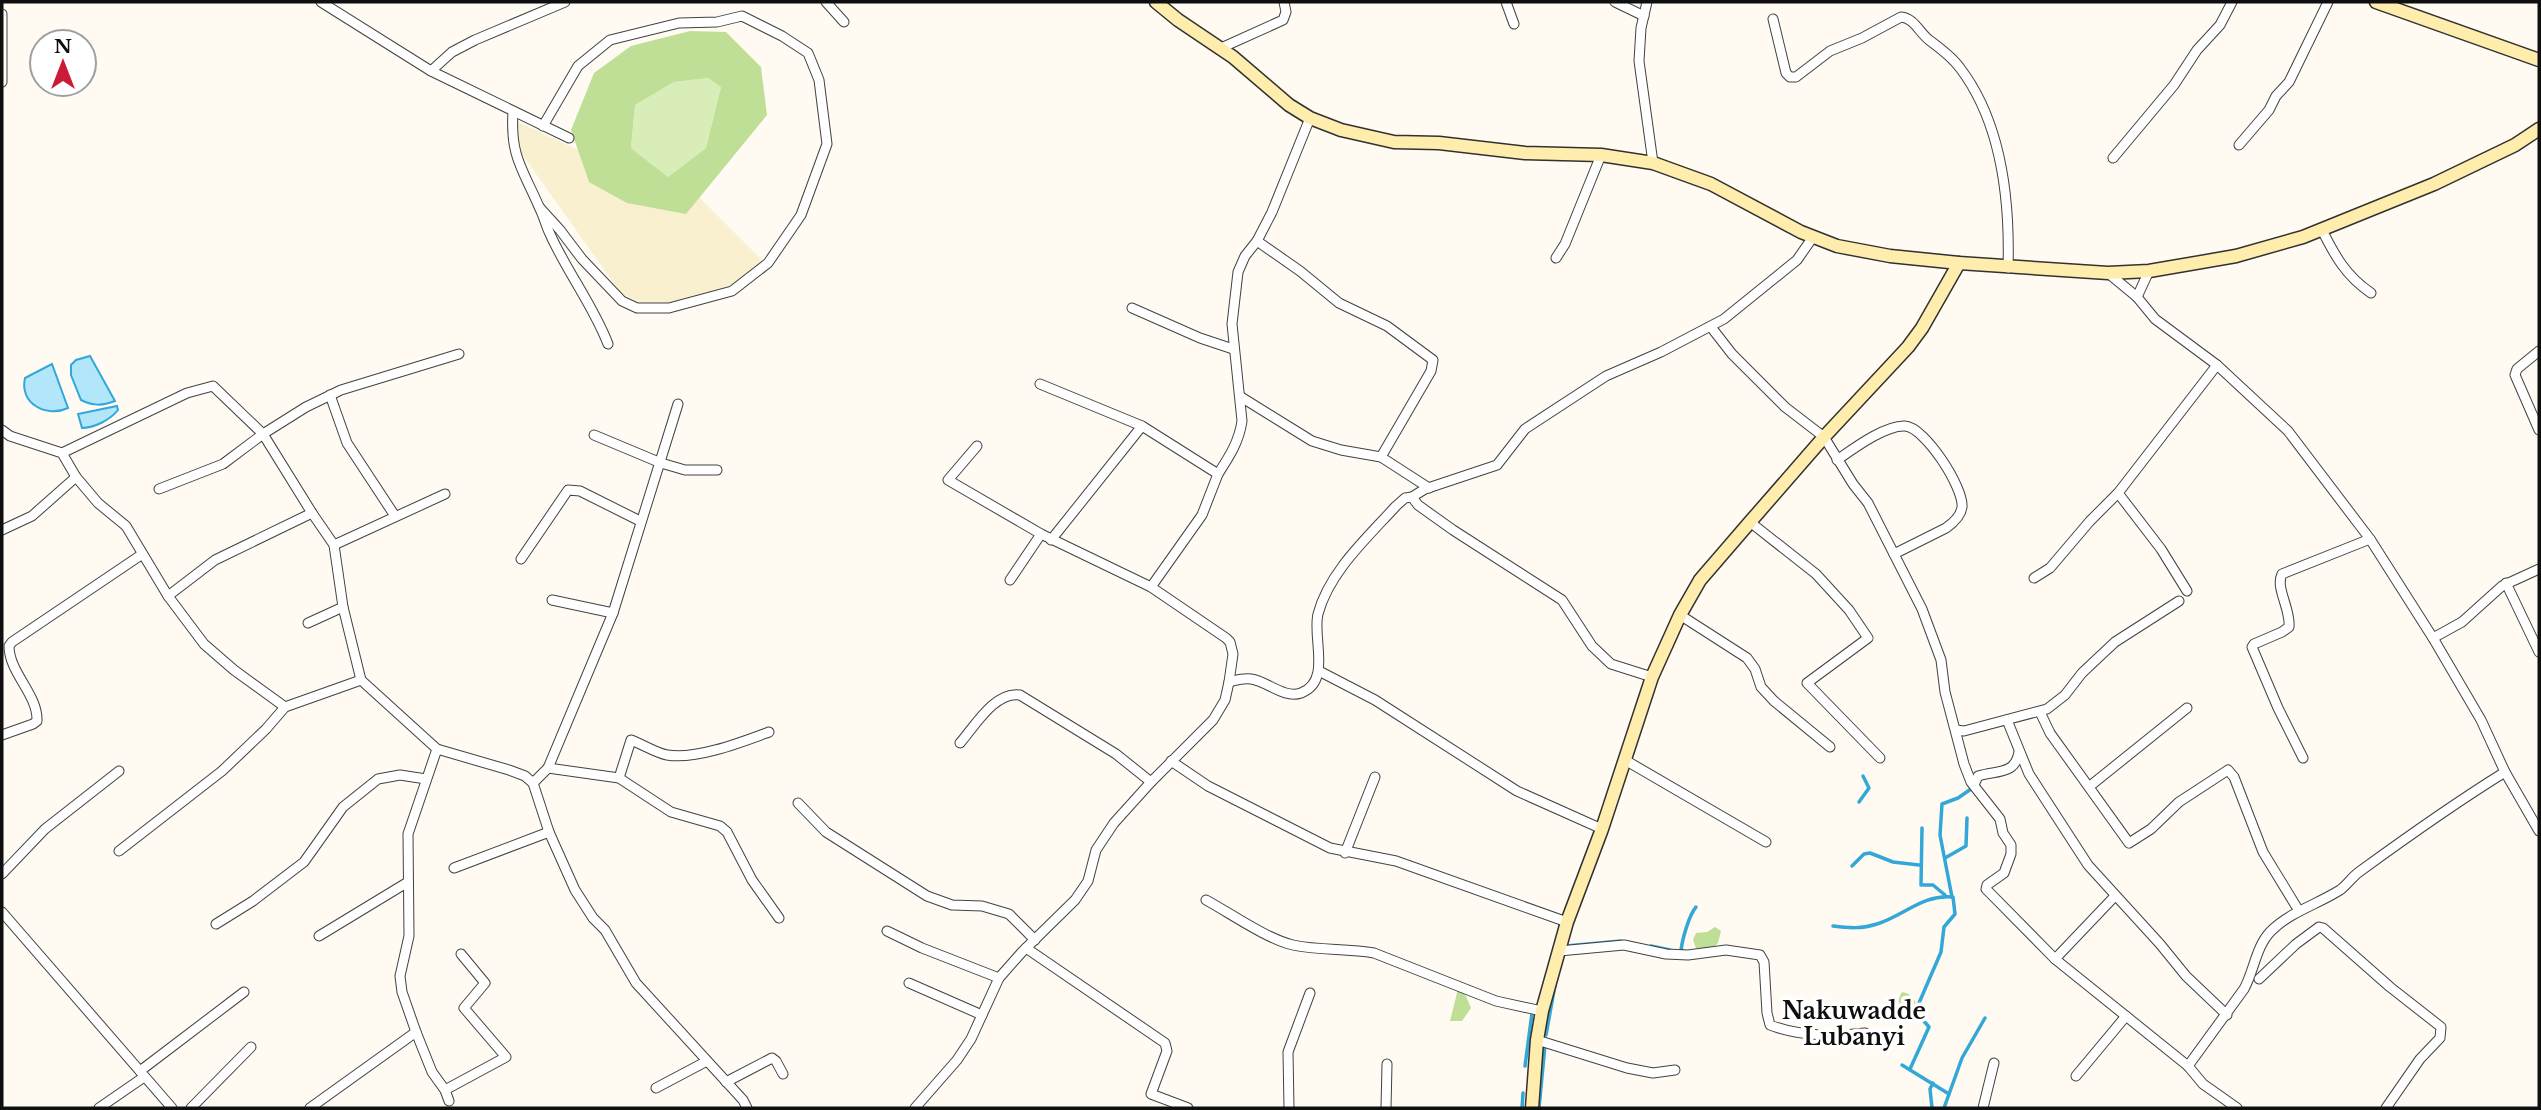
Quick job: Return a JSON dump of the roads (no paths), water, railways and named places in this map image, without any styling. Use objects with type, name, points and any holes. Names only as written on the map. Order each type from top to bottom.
[{"type":"street","points":[[321,2],[430,71],[569,138]]},
{"type":"street","points":[[430,71],[452,52],[475,40],[565,2]]},
{"type":"street","points":[[826,2],[844,22]]},
{"type":"street","points":[[1156,2],[1221,48],[1289,105],[1310,118],[1341,130],[1394,142],[1525,153],[1601,155],[1653,163],[1711,184],[1813,237],[1860,251],[2008,268],[2108,273],[2149,271],[2236,256],[2322,230],[2457,174],[2515,145],[2539,129]]},
{"type":"street","points":[[1221,48],[1283,20],[1286,12],[1284,2]]},
{"type":"street","points":[[1506,2],[1514,24]]},
{"type":"street","points":[[1615,2],[1644,16]]},
{"type":"street","points":[[1647,2],[1639,61],[1653,163]]},
{"type":"street","points":[[2113,158],[2174,85],[2197,50],[2220,25],[2232,2]]},
{"type":"street","points":[[2239,145],[2289,82],[2328,2]]},
{"type":"street","points":[[2376,2],[2539,60]]},
{"type":"street","points":[[2,14],[2,82]]},
{"type":"street","points":[[540,208],[582,260],[622,301],[637,308],[668,308],[732,291],[768,263],[801,215],[827,144],[819,80],[808,54],[782,36],[742,16],[717,22],[679,23],[610,40],[578,66],[543,126]]},
{"type":"street","points":[[1773,19],[1786,73],[1790,77],[1796,77],[1830,51],[1862,38],[1901,16],[1909,19],[1925,37],[1953,60],[1974,89],[1987,114],[2001,171],[2009,241],[2008,268]]},
{"type":"street","points":[[513,112],[514,153],[550,234],[600,323],[608,344]]},
{"type":"street","points":[[1151,587],[1202,515],[1218,474],[1240,435],[1243,410],[1233,349],[1232,324],[1235,285],[1240,265],[1257,241],[1283,188],[1310,118]]},
{"type":"street","points":[[1556,258],[1565,244],[1601,155]]},
{"type":"street","points":[[2322,230],[2343,268],[2354,282],[2371,293]]},
{"type":"street","points":[[1229,682],[1253,679],[1283,692],[1298,694],[1313,685],[1319,671],[1318,614],[1335,576],[1344,562],[1396,506],[1405,498],[1429,488],[1497,465],[1525,429],[1606,376],[1711,327],[1736,311],[1797,260],[1813,237]]},
{"type":"street","points":[[1257,241],[1339,303],[1387,326],[1433,360],[1431,371],[1381,457]]},
{"type":"street","points":[[1532,1108],[1542,1011],[1567,922],[1602,829],[1652,677],[1680,615],[1700,580],[1824,437],[1908,347],[1922,328],[1959,263]]},
{"type":"street","points":[[2137,297],[2149,271]]},
{"type":"street","points":[[2108,273],[2137,297],[2155,319],[2217,365],[2288,431],[2370,539],[2433,638],[2481,720],[2505,772],[2539,831]]},
{"type":"street","points":[[1132,308],[1200,338],[1233,349]]},
{"type":"street","points":[[1711,327],[1732,354],[1785,407],[1824,437],[1868,503],[1922,609],[1941,660],[1945,692],[1964,764],[1974,785],[2000,820],[2003,834],[2011,845],[2011,854],[2004,873],[1987,885],[1986,889],[2054,959],[2188,1066],[2203,1084],[2236,1108]]},
{"type":"street","points":[[2539,351],[2517,369],[2515,375],[2539,430]]},
{"type":"street","points":[[159,489],[223,464],[263,434],[306,407],[330,396],[372,379],[459,354]]},
{"type":"street","points":[[2034,578],[2050,568],[2118,493],[2217,365]]},
{"type":"street","points":[[1040,384],[1142,426],[1218,474]]},
{"type":"street","points":[[62,453],[187,393],[213,386],[263,434],[334,545],[343,607],[360,680],[437,749],[509,770],[525,776],[533,783],[549,832],[575,890],[593,918],[605,930],[636,983],[743,1100],[747,1108]]},
{"type":"street","points":[[330,396],[347,443],[395,516]]},
{"type":"street","points":[[1241,397],[1311,441],[1327,447],[1381,457],[1429,488]]},
{"type":"street","points":[[533,783],[548,768],[613,613],[678,404]]},
{"type":"street","points":[[1051,540],[1142,426]]},
{"type":"street","points":[[1837,460],[1862,443],[1904,426],[1912,428],[1925,438],[1938,454],[1955,485],[1962,509],[1946,528],[1894,554]]},
{"type":"street","points":[[2,430],[10,436],[62,453],[76,477],[98,503],[126,526],[168,596],[204,644],[234,670],[285,706]]},
{"type":"street","points":[[594,435],[660,463],[685,470],[718,470]]},
{"type":"street","points":[[915,1108],[957,1060],[971,1039],[999,978],[1026,947],[1075,900],[1088,881],[1096,850],[1114,823],[1213,720],[1225,700],[1233,654],[1230,642],[1151,587],[1051,540],[948,480],[977,446]]},
{"type":"street","points":[[2,530],[32,516],[76,477]]},
{"type":"street","points":[[521,559],[568,490],[580,491],[640,521]]},
{"type":"street","points":[[2118,493],[2161,549],[2187,591]]},
{"type":"street","points":[[334,545],[445,494]]},
{"type":"street","points":[[1412,497],[1453,530],[1562,600],[1592,646],[1611,664],[1652,677]]},
{"type":"street","points":[[168,596],[215,561],[312,513]]},
{"type":"street","points":[[1750,522],[1816,574],[1849,610],[1868,638],[1807,683],[1880,758]]},
{"type":"street","points":[[1010,580],[1041,534]]},
{"type":"street","points":[[2303,758],[2252,647],[2289,627],[2289,613],[2279,581],[2282,573],[2370,539]]},
{"type":"street","points":[[2,735],[37,721],[36,710],[10,658],[9,646],[12,642],[141,555]]},
{"type":"street","points":[[2433,638],[2462,622],[2506,583],[2539,569]]},
{"type":"street","points":[[2506,583],[2539,652]]},
{"type":"street","points":[[552,600],[613,613]]},
{"type":"street","points":[[1956,730],[1964,732],[2040,712],[2065,695],[2082,673],[2115,642],[2179,601]]},
{"type":"street","points":[[308,623],[343,607]]},
{"type":"street","points":[[1680,615],[1747,658],[1755,669],[1761,687],[1774,701],[1830,747]]},
{"type":"street","points":[[1319,671],[1375,701],[1517,791],[1602,829]]},
{"type":"street","points":[[119,851],[222,771],[285,706],[360,680]]},
{"type":"street","points":[[960,743],[996,702],[1013,694],[1020,695],[1116,754],[1151,782]]},
{"type":"street","points":[[2090,786],[2187,708]]},
{"type":"street","points":[[2040,712],[2050,733],[2129,843],[2151,829],[2179,802],[2228,770],[2234,777],[2263,852],[2300,911]]},
{"type":"street","points":[[2007,720],[2034,784],[2088,866],[2186,976],[2227,1015]]},
{"type":"street","points":[[619,778],[632,740],[667,755],[725,748],[769,732]]},
{"type":"street","points":[[437,749],[408,834],[409,936],[400,976],[402,992],[416,1032],[432,1072],[449,1101]]},
{"type":"street","points":[[1974,785],[1978,776],[2012,768],[2017,763],[2019,750]]},
{"type":"street","points":[[1625,760],[1766,842]]},
{"type":"street","points":[[1171,761],[1208,786],[1295,828],[1321,844],[1345,853],[1396,861],[1567,922]]},
{"type":"street","points":[[548,768],[619,778],[671,812],[720,826],[727,832],[752,880],[779,918]]},
{"type":"street","points":[[2,874],[45,829],[119,771]]},
{"type":"street","points":[[2259,979],[2256,957],[2271,930],[2341,889],[2356,874],[2461,798],[2505,772]]},
{"type":"street","points":[[216,924],[253,901],[304,862],[343,807],[378,779],[400,775],[426,779]]},
{"type":"street","points":[[1345,853],[1375,777]]},
{"type":"street","points":[[798,803],[826,832],[927,896],[952,905],[982,906],[1009,914],[1035,940]]},
{"type":"street","points":[[454,868],[549,832]]},
{"type":"street","points":[[319,936],[408,883]]},
{"type":"street","points":[[2054,959],[2115,896]]},
{"type":"street","points":[[1206,900],[1285,943],[1308,948],[1374,953],[1496,1001],[1542,1011]]},
{"type":"street","points":[[2,912],[172,1108]]},
{"type":"street","points":[[2188,1066],[2259,979],[2296,944],[2319,927],[2441,1027],[2440,1038],[2420,1059],[2386,1108]]},
{"type":"street","points":[[887,931],[922,948],[999,978]]},
{"type":"street","points":[[1559,951],[1624,945],[1688,956],[1726,950],[1760,956],[1764,962],[1766,1013],[1770,1026],[1817,1033],[1865,1033]]},
{"type":"street","points":[[1026,947],[1165,1043],[1167,1051],[1151,1094],[1188,1108]]},
{"type":"street","points":[[444,1090],[506,1057],[464,1008],[485,982],[461,954]]},
{"type":"street","points":[[909,983],[982,1014]]},
{"type":"street","points":[[99,1108],[244,992]]},
{"type":"street","points":[[1289,1108],[1288,1052],[1310,993]]},
{"type":"street","points":[[2076,1076],[2126,1016]]},
{"type":"street","points":[[310,1108],[416,1032]]},
{"type":"street","points":[[1537,1040],[1628,1068],[1653,1073],[1675,1070]]},
{"type":"street","points":[[191,1108],[251,1047]]},
{"type":"street","points":[[726,1082],[772,1058],[783,1074]]},
{"type":"street","points":[[656,1088],[707,1061]]},
{"type":"street","points":[[1386,1108],[1387,1063]]},
{"type":"street","points":[[1983,1108],[1994,1063]]},
{"type":"water","points":[[90,356],[115,401],[98,405],[81,400],[71,375],[71,365],[76,360]]},
{"type":"water","points":[[52,364],[68,408],[60,411],[44,410],[30,402],[24,387],[25,378]]},
{"type":"water","points":[[117,406],[115,414],[106,420],[92,427],[82,428],[78,414]]},
{"type":"waterway","points":[[1859,802],[1869,788],[1863,776]]},
{"type":"waterway","points":[[1952,897],[1940,835],[1942,804],[1971,789]]},
{"type":"waterway","points":[[1945,858],[1966,846],[1967,818]]},
{"type":"waterway","points":[[1922,828],[1921,885],[1933,885],[1945,895]]},
{"type":"waterway","points":[[1852,866],[1864,854],[1870,853],[1893,862],[1919,865]]},
{"type":"waterway","points":[[1833,926],[1871,926],[1922,902],[1953,897],[1955,914],[1944,927],[1941,952],[1919,1003],[1923,1020],[1929,1027],[1910,1069]]},
{"type":"waterway","points":[[1684,951],[1681,951],[1684,934],[1696,907]]},
{"type":"waterway","points":[[1566,946],[1621,941]]},
{"type":"waterway","points":[[1651,946],[1670,950]]},
{"type":"waterway","points":[[1546,1035],[1555,985]]},
{"type":"waterway","points":[[1525,1066],[1532,1013]]},
{"type":"waterway","points":[[1944,1108],[1962,1058],[1985,1018]]},
{"type":"waterway","points":[[1539,1108],[1545,1045]]},
{"type":"waterway","points":[[1902,1065],[1949,1094]]},
{"type":"waterway","points":[[1932,1108],[1930,1089],[1933,1083]]},
{"type":"waterway","points":[[1522,1108],[1523,1093]]},
{"type":"district","name":"Nakuwadde Lubanyi","points":[[1854,1024]]}]
